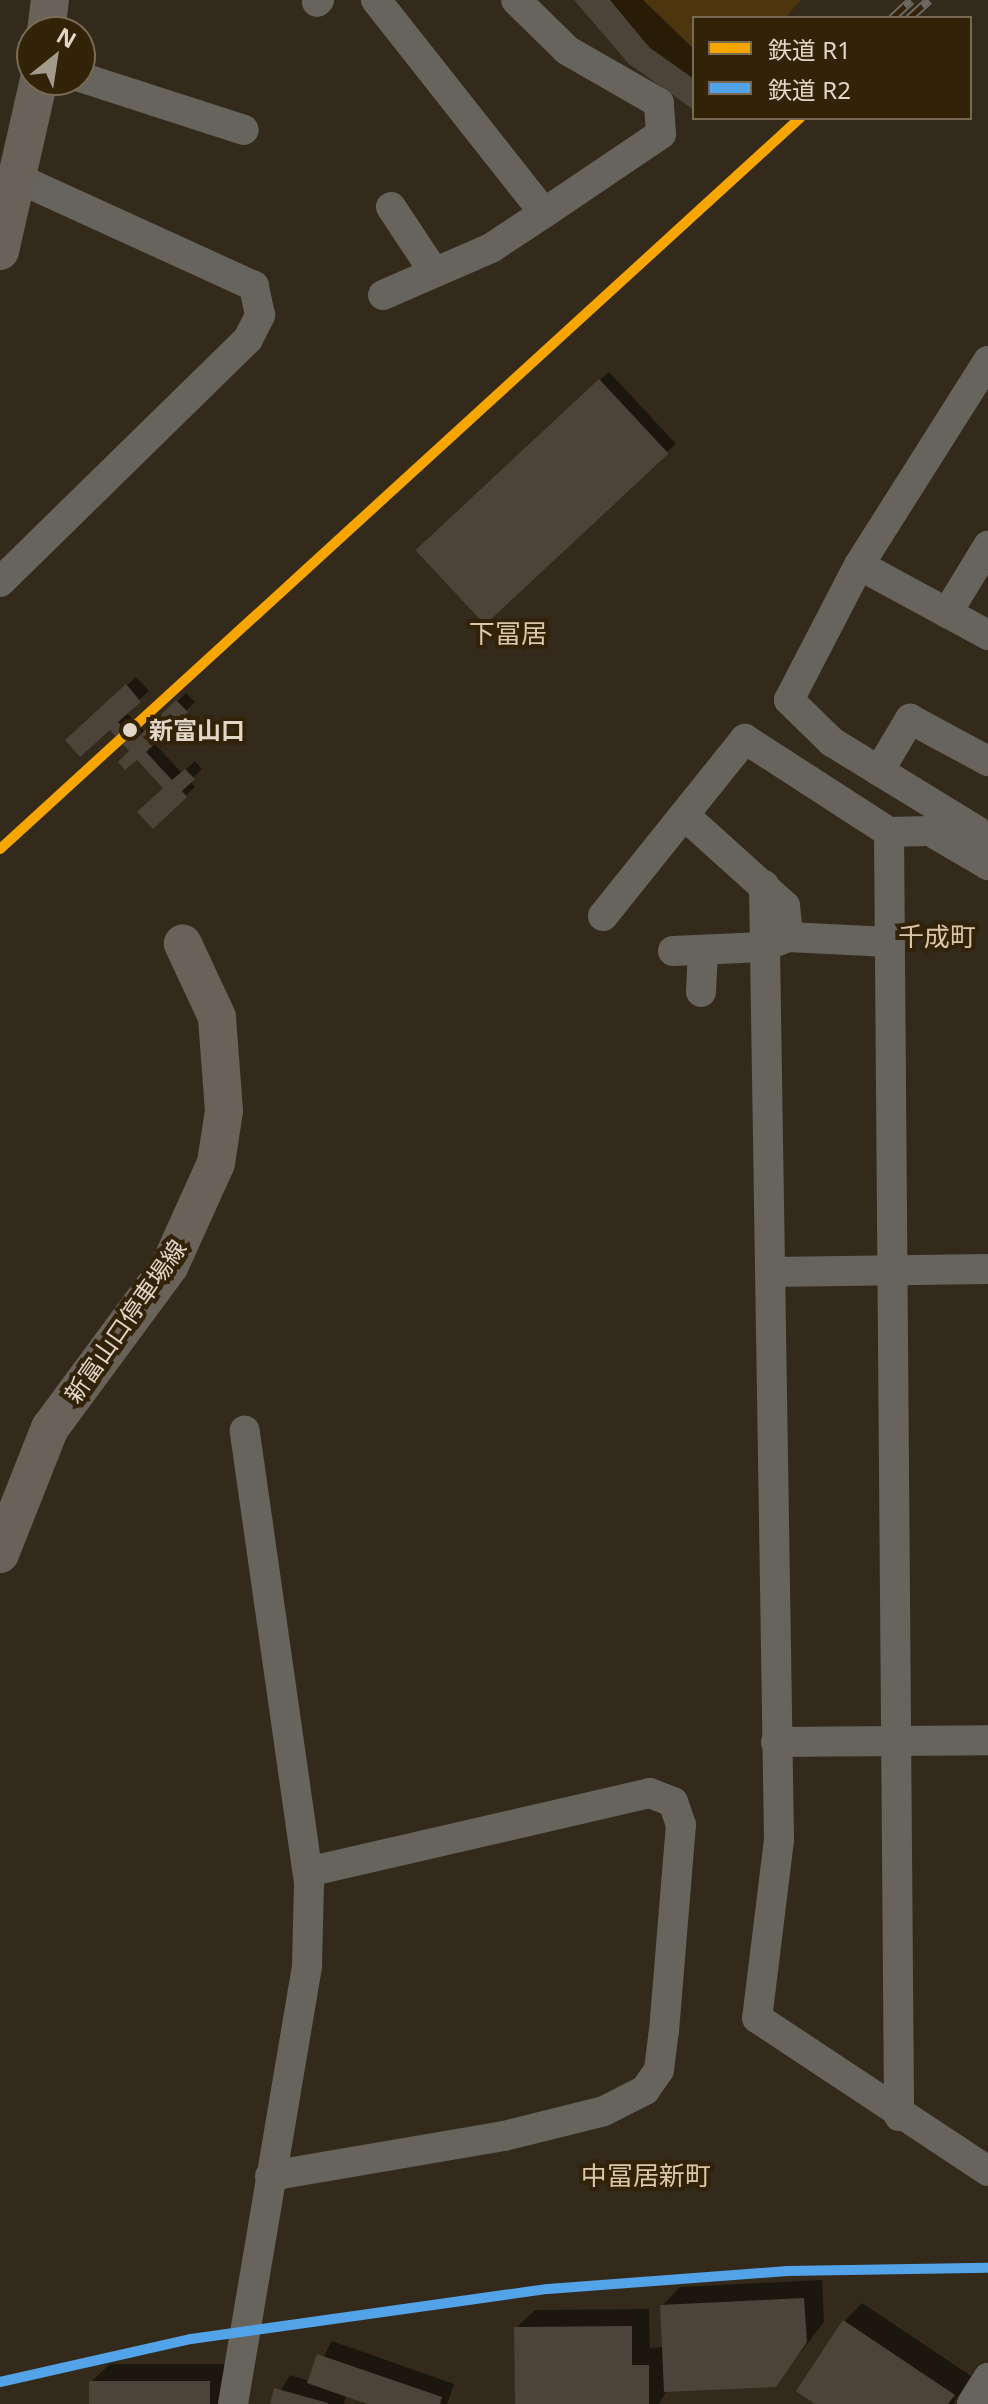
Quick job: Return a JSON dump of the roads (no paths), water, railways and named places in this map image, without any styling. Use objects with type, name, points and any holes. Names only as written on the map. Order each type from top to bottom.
[{"type":"main road","points":[[0,251],[35,96]]},
{"type":"main road","name":"新富山口停車場線","points":[[0,1554],[50,1428],[170,1265],[216,1163],[224,1111],[217,1017],[183,944]]},
{"type":"street","points":[[376,0],[544,213]]},
{"type":"street","points":[[383,295],[491,248],[661,134],[659,103],[567,50],[516,0]]},
{"type":"street","points":[[96,82],[244,130]]},
{"type":"street","points":[[0,582],[248,339],[260,315],[254,286],[17,178]]},
{"type":"street","points":[[391,207],[434,272]]},
{"type":"street","points":[[603,916],[745,739],[889,832],[930,831],[988,865],[977,831],[832,742],[789,700],[859,565],[988,361]]},
{"type":"street","points":[[947,613],[988,546]]},
{"type":"street","points":[[859,565],[988,635]]},
{"type":"street","points":[[879,771],[910,719],[988,761]]},
{"type":"street","points":[[684,815],[764,885],[775,942],[771,1272],[779,1840],[757,2018],[899,2116],[988,2171]]},
{"type":"street","points":[[889,832],[892,1270],[901,1741],[899,2116]]},
{"type":"street","points":[[701,992],[688,950],[775,942],[889,942]]},
{"type":"street","points":[[771,1272],[988,1269]]},
{"type":"street","points":[[233,2404],[307,1965],[308,1872],[245,1431]]},
{"type":"street","points":[[776,1742],[988,1740]]},
{"type":"street","points":[[270,2176],[504,2136],[604,2111],[645,2090],[659,2070],[681,1825],[673,1802],[650,1793],[308,1872]]},
{"type":"street","points":[[972,2404],[988,2378]]},
{"type":"railway","points":[[894,16],[911,0]]},
{"type":"railway","points":[[911,16],[929,0]]},
{"type":"railway","points":[[0,849],[798,120]]},
{"type":"rail line","name":"R1","points":[[0,849],[798,120]]},
{"type":"rail line","name":"R2","points":[[0,2382],[191,2339],[548,2289],[787,2271],[988,2268]]},
{"type":"place","name":"新富山口","points":[[130,730]]},
{"type":"district","name":"下冨居","points":[[508,634]]},
{"type":"district","name":"千成町","points":[[937,937]]},
{"type":"district","name":"中冨居新町","points":[[646,2176]]}]
